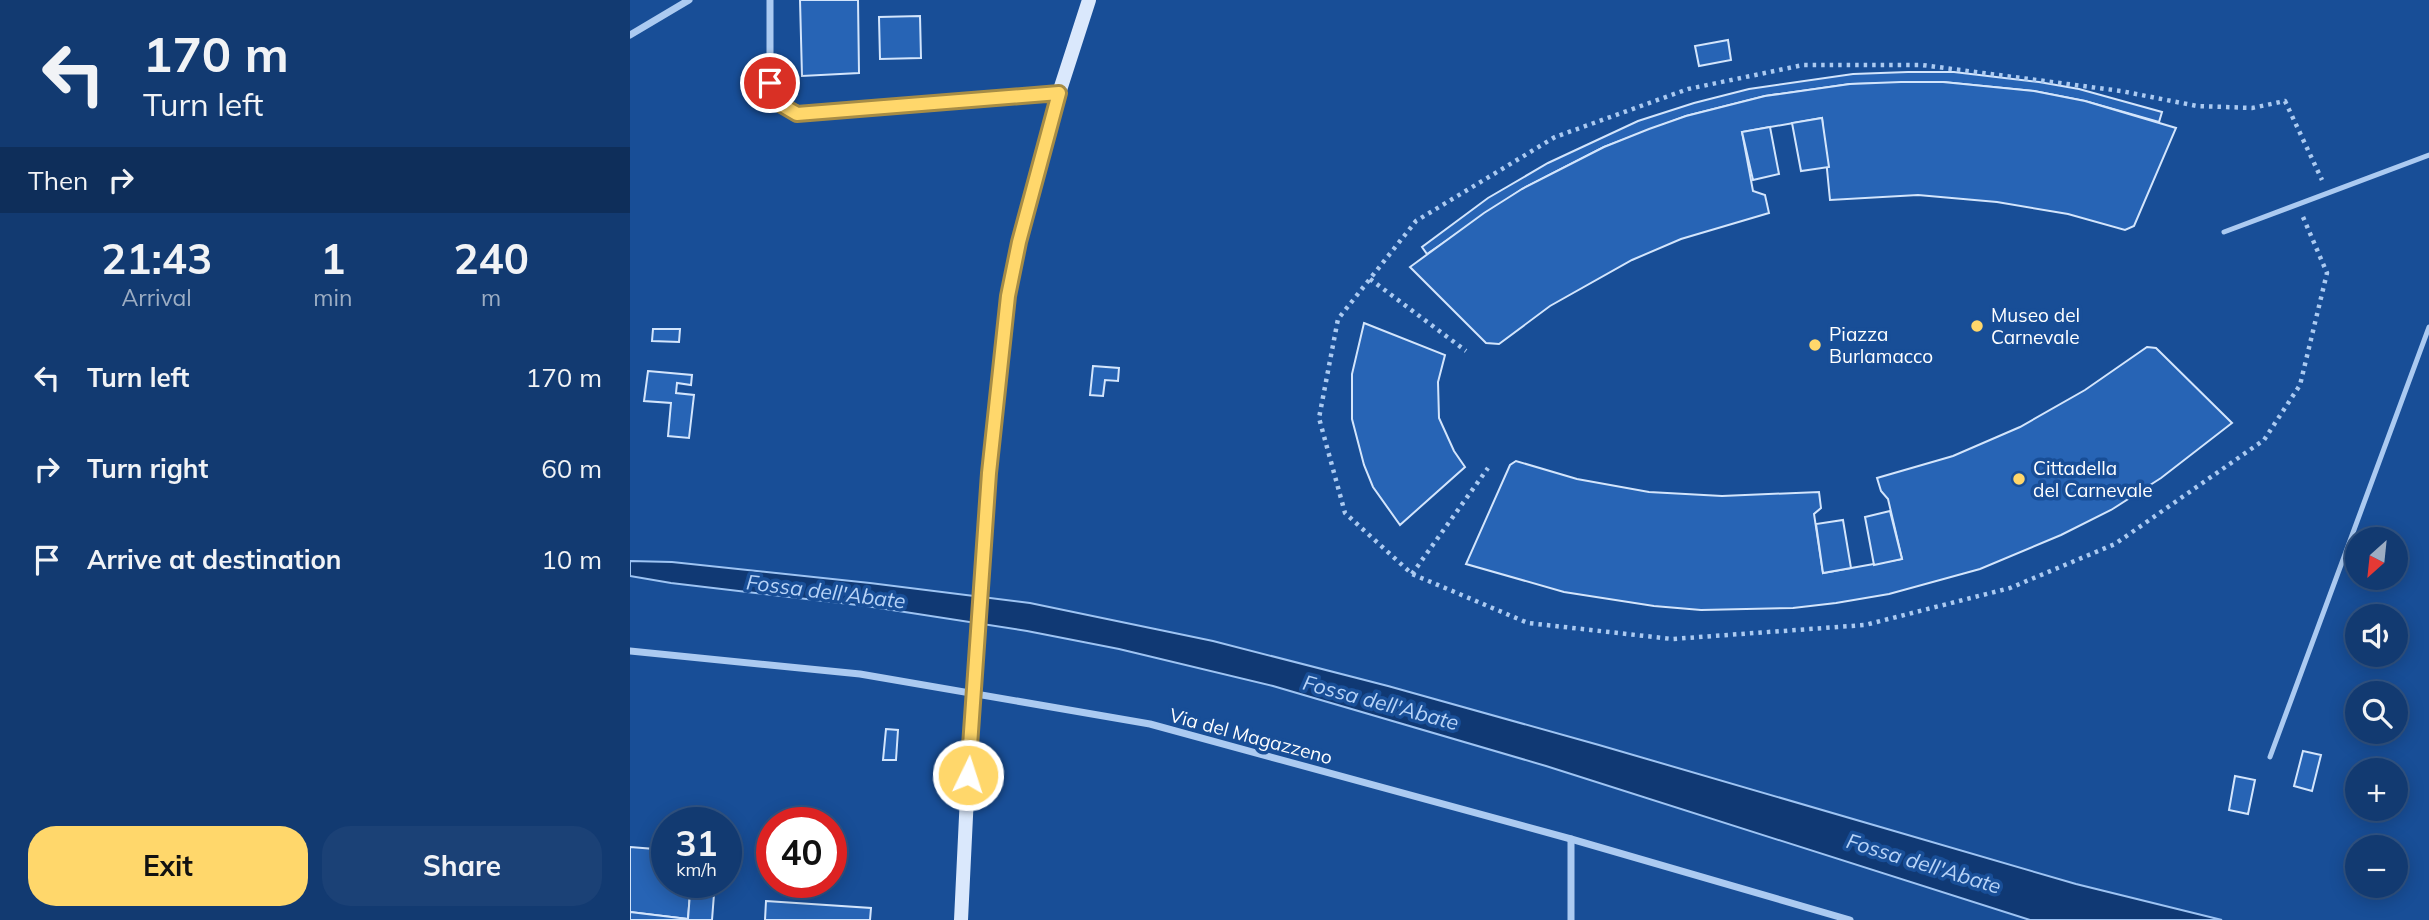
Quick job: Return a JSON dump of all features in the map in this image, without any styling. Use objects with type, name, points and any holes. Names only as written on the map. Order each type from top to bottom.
[{"type":"street","points":[[630,35],[689,0]]},
{"type":"street","points":[[770,0],[770,83],[780,104],[797,114],[1059,93]]},
{"type":"street","points":[[961,920],[989,473],[1008,296],[1022,229],[1059,93],[1089,0]]},
{"type":"street","name":"Via del Magazzeno","points":[[630,650],[860,674],[1150,724],[1571,839],[1850,920]]},
{"type":"street","points":[[1571,839],[1571,920]]},
{"type":"lane","points":[[2224,232],[2429,155]]},
{"type":"lane","points":[[2270,757],[2429,327]]},
{"type":"path","points":[[2297,204],[2327,274],[2300,385],[2264,439],[2115,544],[2010,588],[1864,625],[1672,639],[1528,623],[1412,574],[1345,513],[1319,418],[1338,319],[1416,221],[1555,137],[1688,89],[1803,65],[1922,65],[2121,91],[2197,106],[2252,108],[2285,101],[2328,192]]},
{"type":"path","points":[[1370,279],[1466,351]]},
{"type":"path","points":[[1412,574],[1488,468]]},
{"type":"water","name":"Fossa dell'Abate","points":[[630,561],[672,562],[1030,603],[1213,641],[1599,745],[2076,884],[2222,920],[2030,920],[1546,766],[1273,686],[1119,649],[1027,631],[866,606],[630,576]]},
{"type":"building","points":[[800,0],[858,0],[859,73],[802,76]]},
{"type":"building","points":[[920,16],[921,58],[880,59],[879,17]]},
{"type":"building","points":[[1728,40],[1731,60],[1699,66],[1695,46]]},
{"type":"building","points":[[1954,72],[2039,82],[2079,89],[2162,112],[2159,122],[2085,101],[2034,91],[1943,82],[1850,84],[1765,96],[1686,116],[1604,147],[1522,189],[1427,254],[1422,247],[1488,198],[1548,163],[1638,121],[1749,89],[1853,74]]},
{"type":"building","points":[[1943,82],[2034,91],[2085,101],[2176,128],[2134,226],[2125,230],[2068,214],[1997,202],[1918,195],[1830,200],[1822,118],[1742,132],[1753,191],[1765,195],[1769,213],[1681,239],[1632,260],[1550,306],[1499,344],[1486,343],[1410,267],[1522,189],[1604,147],[1649,129],[1686,116],[1765,96],[1850,84]]},
{"type":"building","points":[[1822,118],[1829,167],[1801,171],[1792,123]]},
{"type":"building","points":[[1770,127],[1779,174],[1753,180],[1742,132]]},
{"type":"building","points":[[1364,323],[1445,355],[1438,382],[1439,418],[1454,451],[1465,467],[1400,525],[1373,487],[1364,465],[1352,419],[1352,374]]},
{"type":"building","points":[[653,329],[680,329],[679,342],[652,341]]},
{"type":"building","name":"Cittadella del Carnevale","points":[[2147,347],[2156,348],[2232,423],[2161,478],[2111,510],[2061,535],[1980,569],[1889,594],[1836,603],[1793,608],[1701,610],[1654,606],[1564,592],[1466,564],[1510,465],[1516,461],[1577,479],[1649,492],[1722,496],[1819,492],[1821,508],[1814,514],[1823,573],[1902,559],[1888,499],[1881,491],[1877,478],[1953,456],[2020,427],[2085,390]]},
{"type":"building","points":[[1093,366],[1119,368],[1118,381],[1105,380],[1103,396],[1090,395]]},
{"type":"building","points":[[648,371],[692,375],[691,385],[677,383],[676,393],[694,395],[689,438],[668,436],[671,403],[644,401]]},
{"type":"building","points":[[1890,511],[1902,559],[1874,565],[1865,517]]},
{"type":"building","points":[[1843,520],[1851,568],[1823,573],[1816,524]]},
{"type":"building","points":[[886,729],[898,730],[896,760],[883,760]]},
{"type":"building","points":[[2303,751],[2321,755],[2312,791],[2294,786]]},
{"type":"building","points":[[2235,776],[2255,780],[2248,814],[2229,810]]},
{"type":"building","points":[[630,847],[651,849],[651,898],[690,898],[688,919],[630,912]]},
{"type":"building","points":[[690,898],[714,898],[712,920],[630,920],[630,912],[688,919]]},
{"type":"building","points":[[766,901],[871,908],[870,920],[765,920]]},
{"type":"place","name":"Museo del Carnevale","points":[[1977,326]]},
{"type":"place","name":"Piazza Burlamacco","points":[[1815,345]]},
{"type":"place","name":"Cittadella del Carnevale","points":[[2019,479]]},
{"type":"route","points":[[770,83],[780,104],[797,114],[1059,93],[1019,242],[1008,296],[989,473],[968,775]]}]
